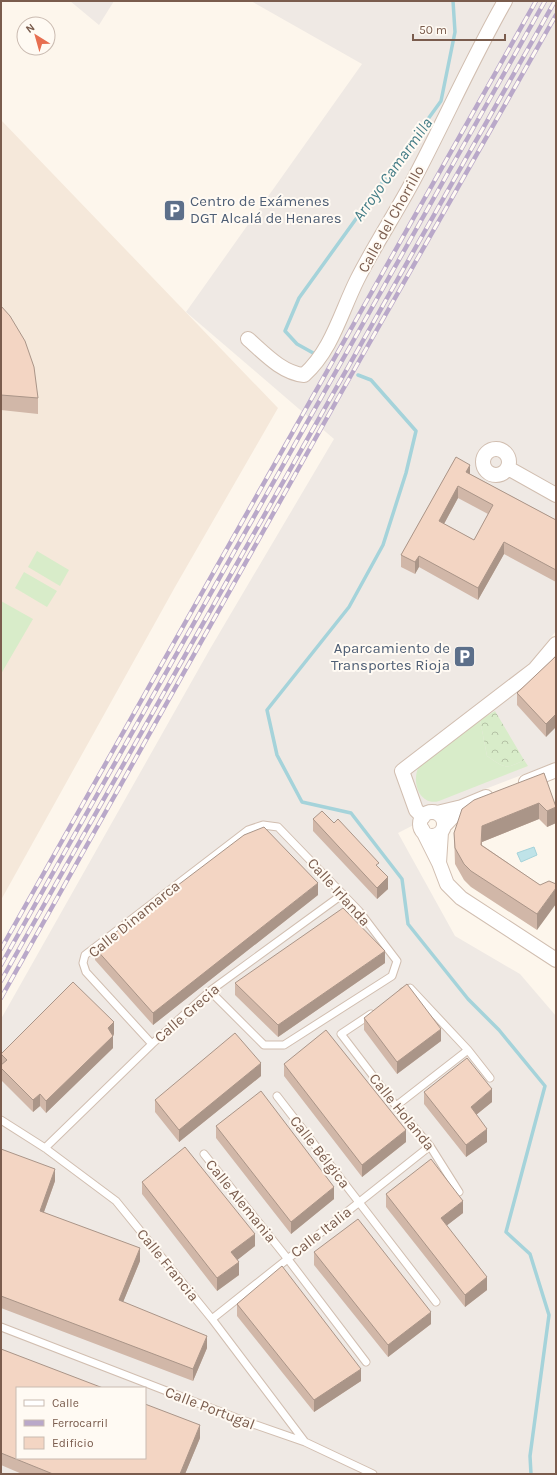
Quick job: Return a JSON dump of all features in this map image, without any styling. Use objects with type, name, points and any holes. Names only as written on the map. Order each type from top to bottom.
[{"type":"street","name":"Calle del Chorrillo","points":[[248,339],[282,366],[295,374],[304,375],[316,364],[329,341],[357,280],[414,180],[481,44],[505,1]]},
{"type":"street","points":[[508,468],[556,495]]},
{"type":"street","points":[[556,644],[535,669],[402,771],[416,810],[447,884],[461,898],[556,960]]},
{"type":"street","points":[[511,787],[556,770]]},
{"type":"street","points":[[422,823],[428,813],[437,813],[462,807],[496,793]]},
{"type":"street","points":[[422,823],[430,835],[442,829],[462,807]]},
{"type":"street","points":[[437,813],[443,818],[439,863]]},
{"type":"lane","name":"Calle Dinamarca","points":[[152,1044],[86,972],[83,963],[85,955],[248,830],[263,825],[278,827]]},
{"type":"lane","name":"Calle Irlanda","points":[[210,991],[264,1045],[284,1045],[392,976],[397,961],[359,911],[278,827]]},
{"type":"lane","name":"Calle Grecia","points":[[45,1148],[152,1044],[210,991],[343,894]]},
{"type":"lane","points":[[397,996],[410,988],[468,1050],[490,1078]]},
{"type":"lane","name":"Calle Holanda","points":[[378,1009],[341,1034],[396,1106],[430,1146],[459,1192]]},
{"type":"lane","points":[[396,1106],[468,1050]]},
{"type":"lane","name":"Calle Bélgica","points":[[277,1096],[436,1302]]},
{"type":"lane","name":"Calle Francia","points":[[1,1120],[45,1148],[116,1201],[212,1319],[305,1442]]},
{"type":"lane","name":"Calle Italia","points":[[212,1319],[430,1146]]},
{"type":"lane","name":"Calle Alemania","points":[[204,1154],[287,1258],[366,1362]]},
{"type":"lane","name":"Calle Portugal","points":[[1,1327],[239,1419],[305,1442],[373,1474]]},
{"type":"shaded area","points":[[70,1],[114,1],[99,25]]},
{"type":"shaded area","points":[[251,1],[556,1],[556,631],[496,705],[556,644],[556,762],[480,791],[398,833],[455,936],[520,974],[556,1016],[556,1474],[1,1474],[1,1019],[210,649],[334,439],[186,312],[362,64]]},
{"type":"shaded area","points":[[1,120],[278,408],[175,587],[1,900]]},
{"type":"green space","points":[[37,551],[69,570],[60,586],[28,567]]},
{"type":"green space","points":[[24,572],[57,591],[47,607],[15,588]]},
{"type":"green space","points":[[1,601],[33,619],[1,674]]},
{"type":"green space","points":[[495,711],[524,760],[513,765],[505,766],[487,756],[480,720]]},
{"type":"green space","points":[[480,720],[487,756],[505,766],[513,765],[524,760],[528,766],[439,801],[432,802],[426,800],[418,790],[416,784],[417,771],[420,765]]},
{"type":"water","points":[[534,847],[537,855],[521,862],[517,853]]},
{"type":"building","points":[[1,306],[10,316],[25,341],[34,367],[38,398],[1,395]]},
{"type":"building","points":[[456,457],[470,465],[466,472],[556,520],[556,570],[504,542],[478,588],[419,556],[415,562],[401,555]],"holes":[[[458,486],[493,505],[474,540],[439,521]]]},
{"type":"building","points":[[555,657],[556,714],[546,724],[517,693]]},
{"type":"building","points":[[544,773],[556,807],[547,811],[539,803],[482,826],[481,845],[540,885],[549,881],[556,884],[556,888],[537,914],[471,871],[464,864],[455,848],[454,833],[462,809],[474,800]]},
{"type":"building","points":[[322,811],[334,823],[338,819],[379,863],[376,865],[388,877],[377,888],[313,819]]},
{"type":"building","points":[[264,827],[318,883],[153,1013],[95,948],[244,835]]},
{"type":"building","points":[[343,908],[385,951],[278,1025],[235,983]]},
{"type":"building","points":[[73,982],[114,1022],[108,1028],[113,1036],[46,1101],[40,1094],[33,1100],[1,1068],[1,1065],[7,1060],[1,1054]]},
{"type":"building","points":[[407,984],[441,1029],[397,1062],[364,1018]]},
{"type":"building","points":[[326,1030],[406,1130],[362,1165],[284,1064]]},
{"type":"building","points":[[235,1033],[261,1063],[179,1130],[155,1100]]},
{"type":"building","points":[[467,1058],[492,1089],[471,1107],[487,1129],[466,1145],[424,1092]]},
{"type":"building","points":[[261,1091],[334,1187],[291,1222],[216,1126]]},
{"type":"building","points":[[185,1147],[255,1234],[231,1252],[239,1262],[217,1278],[142,1182]]},
{"type":"building","points":[[1,1149],[55,1169],[40,1211],[140,1248],[119,1300],[207,1336],[193,1369],[1,1296]]},
{"type":"building","points":[[431,1159],[463,1201],[441,1218],[487,1277],[465,1295],[386,1194]]},
{"type":"building","points":[[358,1219],[431,1312],[388,1345],[314,1252]]},
{"type":"building","points":[[282,1266],[361,1369],[314,1400],[237,1304]]},
{"type":"building","points":[[1,1349],[100,1387],[16,1387],[16,1459],[146,1459],[146,1404],[200,1425],[180,1474],[53,1474],[1,1453]]},
{"type":"waterway","name":"Arroyo Camarmilla","points":[[315,354],[297,344],[285,331],[299,298],[441,101],[455,32],[453,1]]},
{"type":"waterway","points":[[358,375],[371,380],[416,431],[406,473],[383,545],[349,607],[267,710],[277,755],[302,802],[351,813],[402,879],[408,924],[468,999],[499,1030],[545,1086],[506,1232],[530,1254],[549,1315],[530,1456],[531,1474]]},
{"type":"railway","points":[[1,949],[536,1]]},
{"type":"railway","points":[[1,965],[545,1]]},
{"type":"railway","points":[[1,981],[555,1]]},
{"type":"railway","points":[[1,998],[337,400],[556,15]]},
{"type":"place","name":"Centro de Exámenes DGT Alcalá de Henares","points":[[174,210]]},
{"type":"place","name":"Aparcamiento de Transportes Rioja","points":[[465,657]]}]
